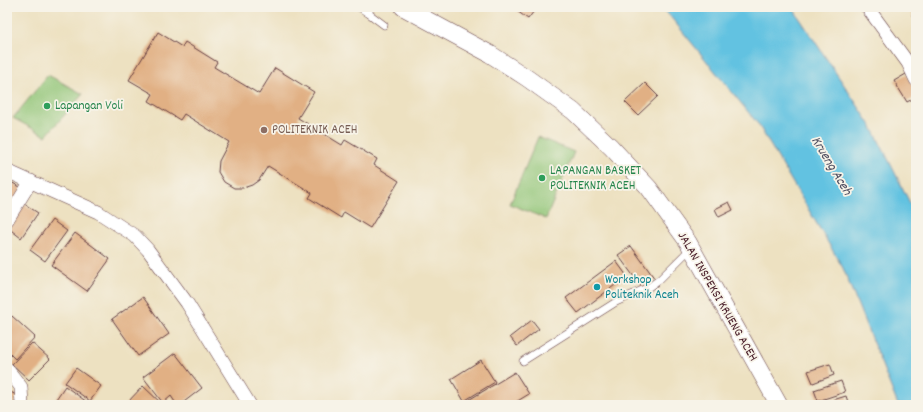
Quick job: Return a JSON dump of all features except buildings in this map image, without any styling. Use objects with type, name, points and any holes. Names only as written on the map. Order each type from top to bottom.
[{"type":"street","name":"JALAN INSPEKSI KRUENG ACEH","points":[[403,7],[490,54],[527,78],[573,111],[611,147],[649,188],[691,248],[779,405]]},
{"type":"street","points":[[867,7],[908,63],[916,80]]},
{"type":"street","points":[[7,171],[98,212],[135,236],[148,250],[188,303],[250,405]]},
{"type":"street","points":[[7,220],[31,181]]},
{"type":"street","points":[[7,369],[21,387],[22,405]]},
{"type":"lane","points":[[359,7],[369,10],[384,25]]},
{"type":"lane","points":[[523,361],[616,302],[649,287],[660,279],[691,248]]},
{"type":"green space","name":"Lapangan Voli","points":[[48,75],[83,94],[46,136],[13,118]]},
{"type":"green space","name":"LAPANGAN BASKET POLITEKNIK ACEH","points":[[538,137],[574,152],[546,219],[510,204]]},
{"type":"water","name":"Krueng Aceh","points":[[659,7],[792,7],[872,127],[916,215],[916,405],[898,405],[843,268],[758,124],[669,15]]},
{"type":"place","name":"Lapangan Voli","points":[[47,106]]},
{"type":"place","name":"POLITEKNIK ACEH","points":[[264,130]]},
{"type":"place","name":"LAPANGAN BASKET POLITEKNIK ACEH","points":[[542,178]]},
{"type":"place","name":"Workshop Politeknik Aceh","points":[[597,287]]}]
